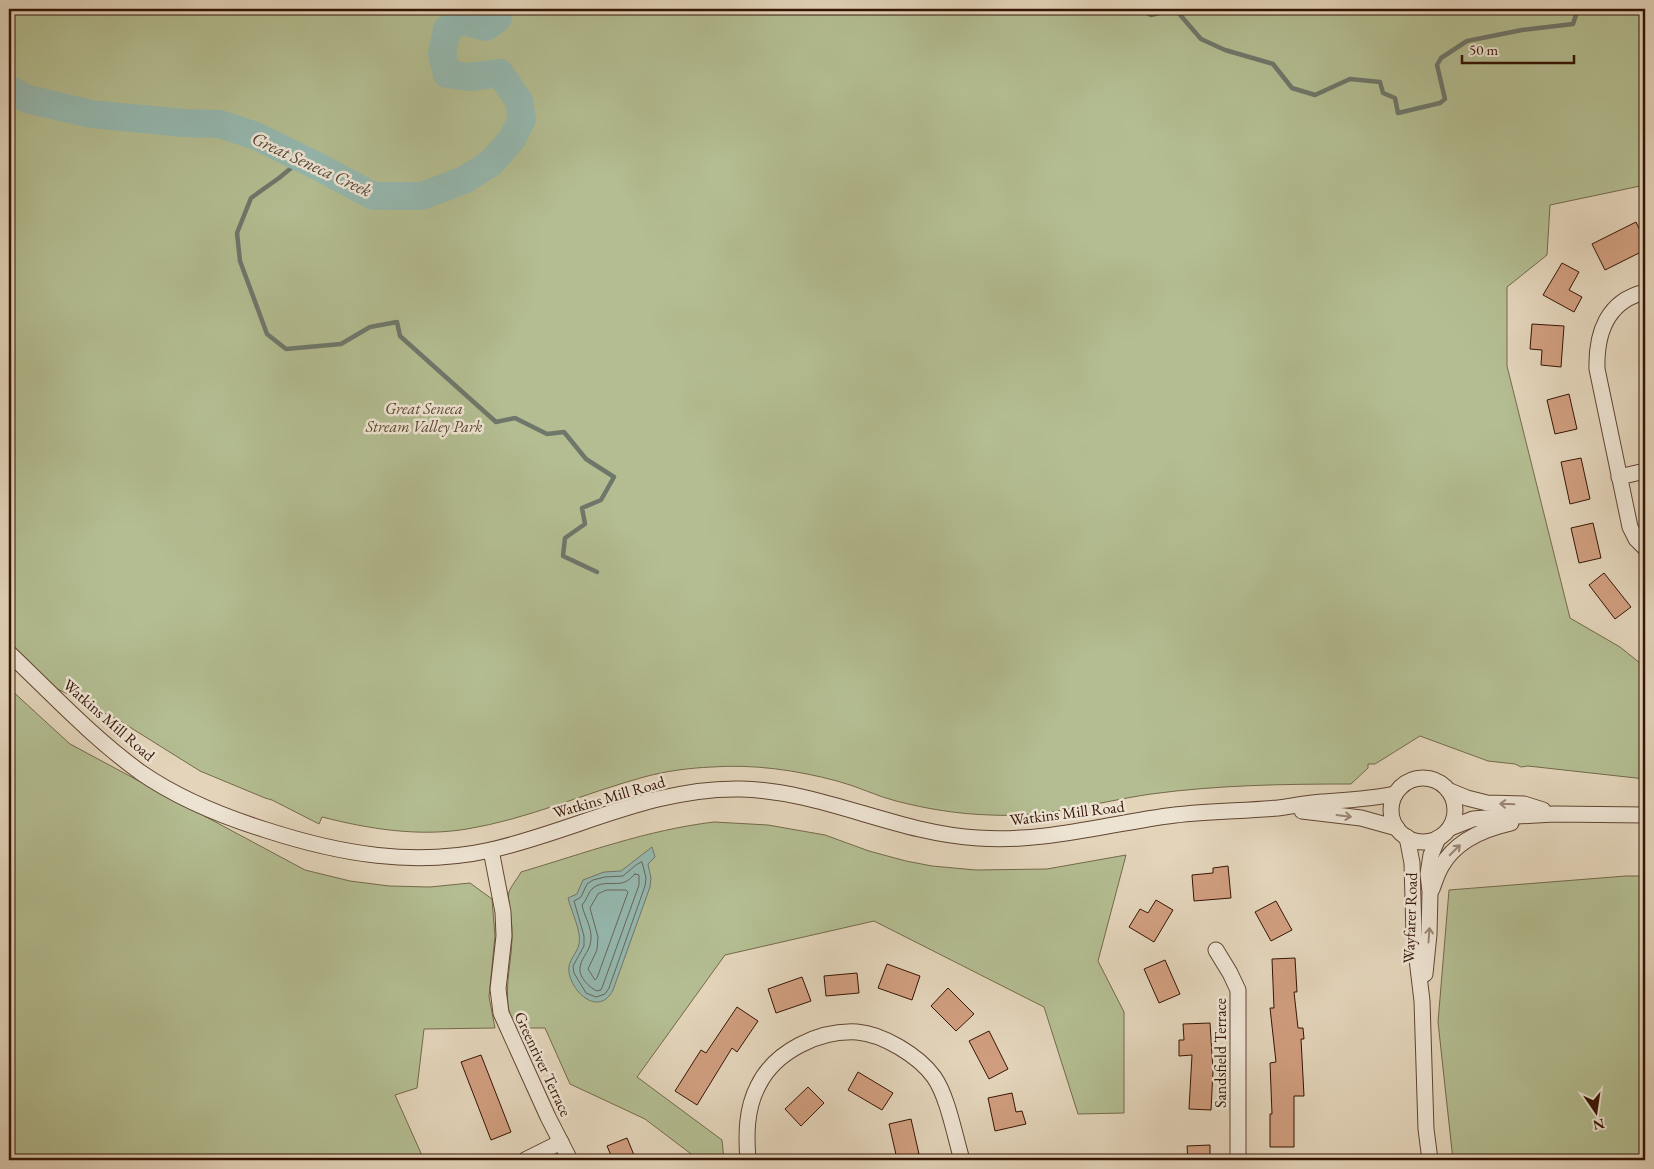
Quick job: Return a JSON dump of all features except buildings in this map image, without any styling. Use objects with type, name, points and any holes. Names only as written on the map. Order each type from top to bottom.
[{"type":"street","points":[[1645,292],[1625,301],[1613,310],[1599,336],[1596,351],[1597,368],[1630,527],[1636,539],[1645,548]]},
{"type":"street","points":[[1619,477],[1645,471]]},
{"type":"street","name":"Watkins Mill Road","points":[[9,653],[104,743],[138,771],[168,790],[196,805],[233,820],[326,848],[390,858],[456,857],[491,850],[655,799],[716,790],[768,790],[798,795],[913,828],[951,836],[980,839],[1020,839],[1174,815],[1278,808],[1321,802],[1362,800],[1395,794]]},
{"type":"street","points":[[1554,814],[1524,804],[1487,803],[1466,798],[1450,791],[1432,779],[1422,778],[1411,780],[1402,786],[1395,794],[1391,811],[1402,832],[1417,841],[1428,841],[1438,838],[1450,828],[1474,819],[1554,814],[1645,814]]},
{"type":"street","points":[[1450,791],[1456,811],[1450,828]]},
{"type":"street","name":"Watkins Mill Road","points":[[1278,808],[1362,818],[1402,832]]},
{"type":"street","points":[[1430,892],[1442,866],[1456,848],[1474,836],[1506,824],[1554,814]]},
{"type":"street","name":"Wayfarer Road","points":[[1402,832],[1412,863],[1414,934],[1422,1000],[1426,1129],[1430,1160]]},
{"type":"street","name":"Wayfarer Road","points":[[1422,1000],[1429,934],[1430,892],[1428,874],[1431,855],[1438,838]]},
{"type":"street","name":"Greenriver Terrace","points":[[491,850],[503,912],[504,936],[498,989],[501,1013],[548,1117],[570,1160]]},
{"type":"street","name":"Sandsfield Terrace","points":[[1216,950],[1230,972],[1238,990],[1238,1160]]},
{"type":"street","points":[[748,1160],[746,1131],[751,1102],[758,1084],[776,1062],[791,1049],[823,1035],[857,1032],[891,1042],[920,1062],[935,1078],[944,1100],[962,1160]]},
{"type":"street","name":"Greenriver Terrace","points":[[526,1160],[561,1142]]},
{"type":"green space","name":"Great Seneca Stream Valley Park","points":[[9,9],[1645,9],[1645,185],[1550,205],[1547,255],[1507,287],[1507,366],[1570,618],[1620,647],[1645,667],[1645,779],[1528,766],[1521,767],[1515,764],[1488,761],[1420,736],[1375,764],[1368,764],[1368,768],[1351,784],[1201,789],[1151,794],[1051,812],[990,815],[931,809],[896,801],[844,783],[806,774],[759,767],[703,767],[669,771],[622,783],[490,825],[449,831],[412,832],[358,825],[322,817],[319,824],[272,800],[200,771],[120,721],[9,664]]},
{"type":"green space","points":[[9,688],[70,744],[305,870],[350,881],[389,886],[430,887],[470,883],[492,899],[495,936],[489,997],[495,1028],[424,1029],[417,1088],[395,1095],[424,1160],[9,1160]]},
{"type":"green space","points":[[714,822],[768,825],[825,835],[869,851],[906,861],[932,866],[976,870],[1047,869],[1126,855],[1098,961],[1124,1012],[1124,1113],[1078,1114],[1044,1007],[874,921],[725,955],[637,1077],[722,1140],[724,1160],[699,1160],[645,1119],[570,1084],[545,1028],[514,1028],[510,1016],[507,991],[512,943],[509,904],[511,887],[521,872],[640,836]]},
{"type":"green space","points":[[1645,876],[1645,1160],[1453,1160],[1438,1022],[1449,890]]},
{"type":"water","points":[[652,847],[655,857],[648,864],[651,878],[650,887],[613,990],[601,1002],[594,1002],[587,999],[575,987],[569,972],[569,964],[578,948],[580,939],[568,898],[577,894],[583,880],[604,872],[621,871]]},
{"type":"waterway","name":"Great Seneca Creek","points":[[9,89],[27,99],[91,114],[184,123],[220,124],[256,136],[373,196],[422,196],[464,180],[491,163],[512,139],[522,119],[519,101],[500,73],[469,77],[447,74],[442,54],[447,29],[462,21],[486,27],[498,18],[499,9]]},
{"type":"waterway","points":[[1139,9],[1151,15],[1175,9],[1201,39],[1225,50],[1273,64],[1292,88],[1315,95],[1350,79],[1380,82],[1383,93],[1395,98],[1398,113],[1440,103],[1445,99],[1437,65],[1441,58],[1467,41],[1522,30],[1573,24],[1578,9]]},
{"type":"waterway","points":[[302,159],[251,198],[237,233],[240,261],[267,334],[286,349],[341,344],[370,327],[397,322],[400,336],[496,422],[515,418],[547,434],[564,432],[586,459],[614,477],[601,500],[582,508],[585,524],[565,538],[563,556],[597,572]]}]
